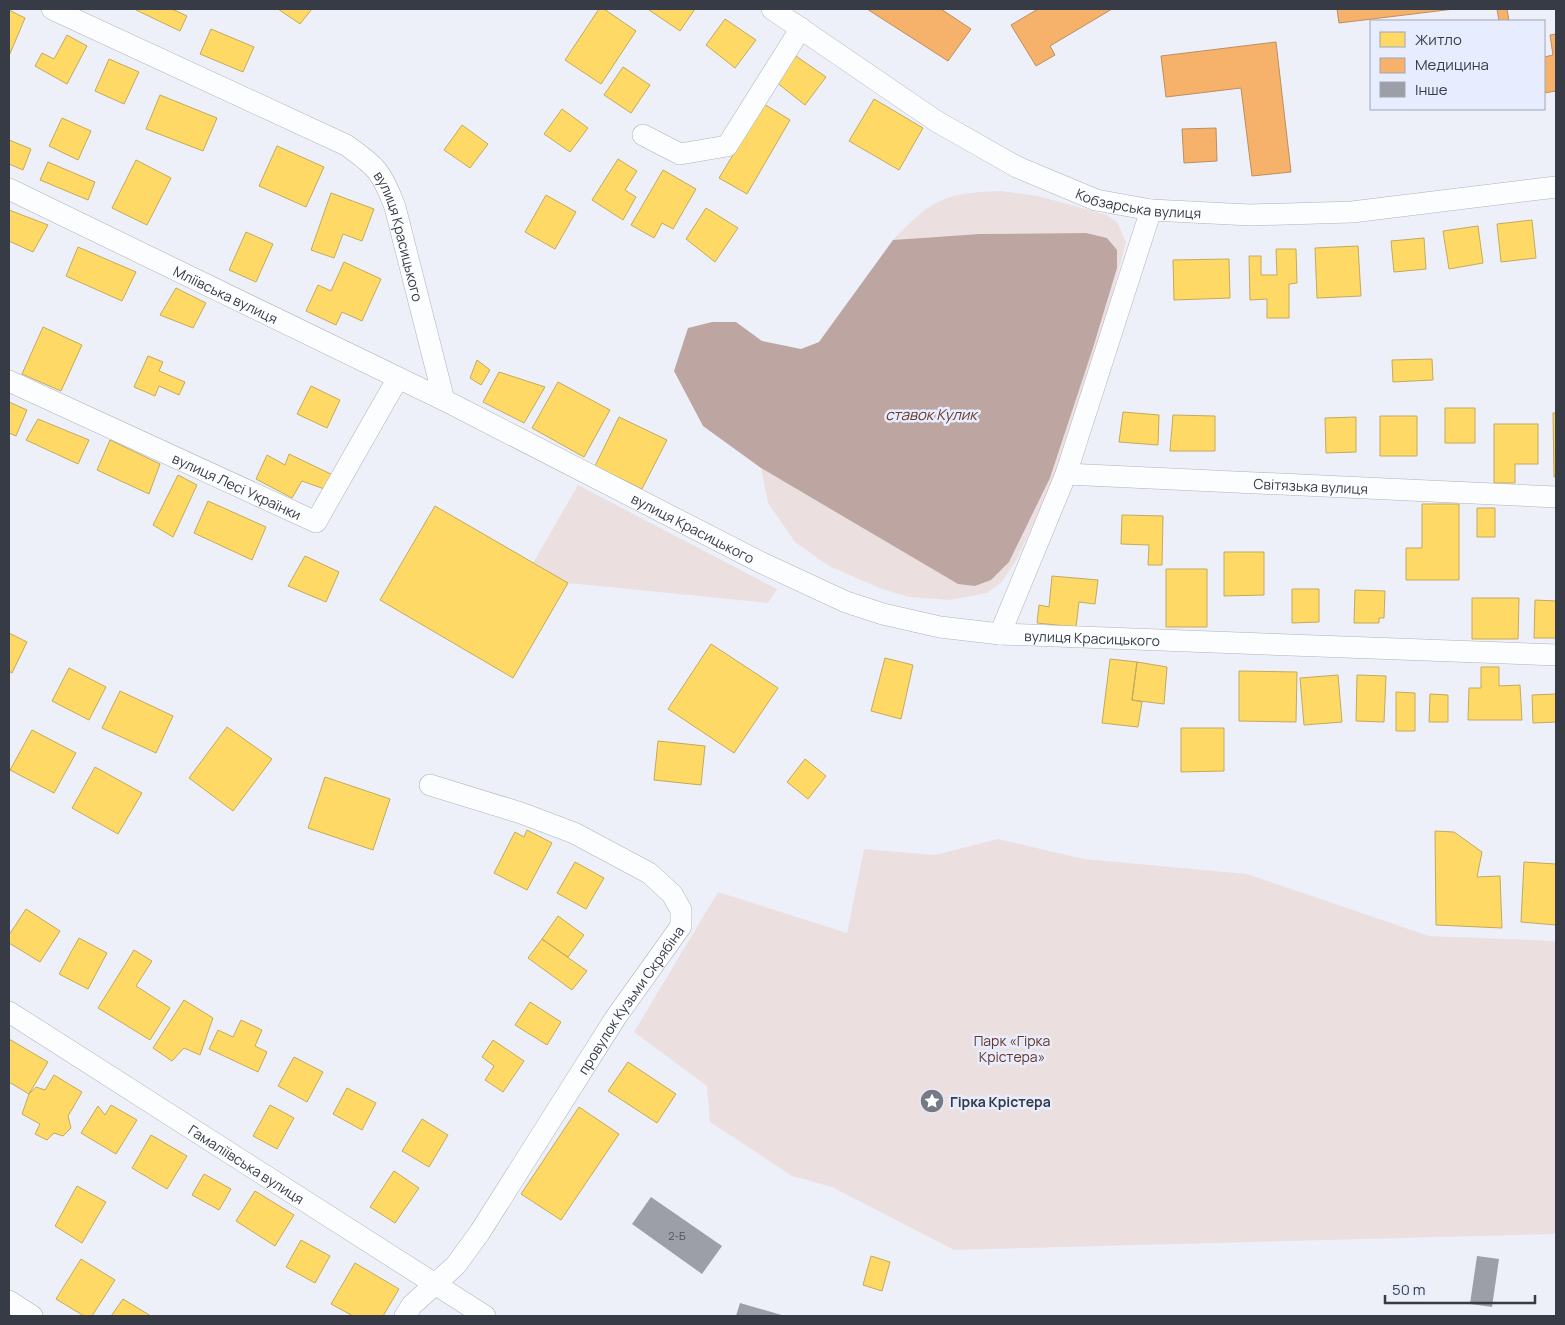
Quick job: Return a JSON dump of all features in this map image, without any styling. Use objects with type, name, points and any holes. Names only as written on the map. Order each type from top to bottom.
[{"type":"street","name":"вулиця Красицького","points":[[52,9],[346,145],[372,163],[386,182],[395,207],[444,400],[760,562],[846,602],[883,614],[940,627],[1000,634],[1556,655]]},
{"type":"street","name":"Кобзарська вулиця","points":[[772,9],[936,121],[1017,167],[1096,200],[1151,210],[1250,215],[1352,212],[1556,188]]},
{"type":"street","points":[[643,135],[680,154],[727,146],[801,28]]},
{"type":"street","name":"Мліївська вулиця","points":[[9,189],[444,400]]},
{"type":"street","points":[[1000,634],[1066,474],[1151,210]]},
{"type":"street","name":"вулиця Лесі Українки","points":[[9,381],[316,522],[398,378]]},
{"type":"street","name":"Світязька вулиця","points":[[1066,474],[1556,497]]},
{"type":"street","name":"провулок Кузьми Скрябіна","points":[[405,1316],[412,1305],[456,1265],[480,1232],[616,1017],[681,926],[681,910],[672,894],[648,873],[574,833],[522,813],[430,785]]},
{"type":"street","name":"Гамаліївська вулиця","points":[[9,1012],[433,1285],[485,1316]]},
{"type":"street","points":[[9,1301],[32,1316]]},
{"type":"green space","points":[[1001,191],[1038,196],[1107,215],[1117,222],[1126,242],[1098,348],[1054,479],[1017,559],[1002,582],[987,593],[951,600],[909,597],[879,588],[829,566],[795,542],[768,503],[761,468],[926,565],[1009,562],[1050,478],[1117,268],[979,234],[893,240],[919,215],[940,201],[965,194]]},
{"type":"green space","points":[[578,485],[777,589],[768,603],[568,583],[533,563]]},
{"type":"green space","name":"Парк «Гірка Крістера»","points":[[998,839],[1084,859],[1247,874],[1429,936],[1556,941],[1556,1234],[954,1250],[832,1187],[792,1176],[710,1122],[707,1086],[634,1032],[718,892],[847,933],[864,849],[935,855]]},
{"type":"water","name":"ставок Кулик","points":[[1086,233],[1107,238],[1117,250],[1117,268],[1093,348],[1050,478],[1009,562],[991,580],[975,586],[958,584],[761,468],[703,426],[674,371],[688,328],[712,322],[736,322],[762,341],[801,349],[819,342],[893,240],[979,234]]},
{"type":"building: Житло","points":[[137,9],[172,9],[187,16],[180,31]]},
{"type":"building: Житло","points":[[278,9],[312,9],[300,24]]},
{"type":"building: Житло","points":[[599,9],[604,9],[636,31],[601,84],[565,60]]},
{"type":"building: Житло","points":[[650,9],[695,9],[680,31]]},
{"type":"building: Житло","points":[[9,10],[25,18],[9,56]]},
{"type":"building: Житло","points":[[725,19],[756,40],[735,68],[706,45]]},
{"type":"building: Житло","points":[[211,29],[254,47],[243,72],[200,54]]},
{"type":"building: Житло","points":[[67,35],[87,46],[67,84],[35,66],[42,53],[54,59]]},
{"type":"building: Житло","points":[[796,56],[826,77],[805,105],[776,82]]},
{"type":"building: Житло","points":[[109,59],[139,72],[124,104],[95,91]]},
{"type":"building: Житло","points":[[623,67],[650,85],[631,113],[604,95]]},
{"type":"building: Житло","points":[[160,95],[217,118],[203,151],[146,129]]},
{"type":"building: Житло","points":[[874,99],[923,128],[899,170],[849,141]]},
{"type":"building: Житло","points":[[764,104],[790,120],[747,194],[719,178]]},
{"type":"building: Житло","points":[[562,109],[588,128],[570,152],[544,134]]},
{"type":"building: Житло","points":[[62,118],[91,131],[78,160],[49,146]]},
{"type":"building: Житло","points":[[462,125],[488,144],[470,168],[444,150]]},
{"type":"building: Житло","points":[[9,140],[31,149],[23,170],[9,164]]},
{"type":"building: Житло","points":[[277,146],[324,167],[306,207],[259,186]]},
{"type":"building: Житло","points":[[618,159],[637,171],[625,190],[636,197],[623,220],[592,200]]},
{"type":"building: Житло","points":[[136,160],[171,178],[147,225],[112,208]]},
{"type":"building: Житло","points":[[48,162],[95,182],[88,200],[40,180]]},
{"type":"building: Житло","points":[[663,170],[696,189],[673,229],[662,223],[654,238],[631,225]]},
{"type":"building: Житло","points":[[331,193],[374,209],[362,241],[343,234],[334,258],[311,250]]},
{"type":"building: Житло","points":[[546,195],[576,212],[555,249],[525,232]]},
{"type":"building: Житло","points":[[706,208],[738,228],[715,262],[686,239]]},
{"type":"building: Житло","points":[[9,210],[48,225],[33,252],[9,241]]},
{"type":"building: Житло","points":[[1532,220],[1536,258],[1501,262],[1497,224]]},
{"type":"building: Житло","points":[[1478,226],[1483,263],[1449,269],[1443,231]]},
{"type":"building: Житло","points":[[246,232],[273,244],[256,282],[229,270]]},
{"type":"building: Житло","points":[[1424,238],[1426,269],[1394,272],[1391,241]]},
{"type":"building: Житло","points":[[1358,246],[1361,296],[1317,298],[1315,248]]},
{"type":"building: Житло","points":[[78,247],[136,272],[122,301],[66,276]]},
{"type":"building: Житло","points":[[1276,249],[1296,249],[1297,283],[1289,284],[1289,318],[1267,318],[1267,299],[1250,300],[1249,256],[1261,256],[1261,275],[1277,275]]},
{"type":"building: Житло","points":[[1229,259],[1230,298],[1174,300],[1173,260]]},
{"type":"building: Житло","points":[[344,262],[381,279],[362,321],[342,312],[336,325],[306,311],[318,285],[331,291]]},
{"type":"building: Житло","points":[[176,288],[206,303],[193,328],[160,315]]},
{"type":"building: Житло","points":[[43,327],[82,345],[61,391],[22,374]]},
{"type":"building: Житло","points":[[148,356],[163,362],[159,371],[185,382],[179,395],[159,386],[155,396],[134,387]]},
{"type":"building: Житло","points":[[1432,359],[1433,380],[1393,382],[1392,360]]},
{"type":"building: Житло","points":[[477,360],[490,370],[481,385],[470,378]]},
{"type":"building: Житло","points":[[499,372],[545,387],[524,423],[483,402]]},
{"type":"building: Житло","points":[[558,382],[610,410],[584,457],[532,428]]},
{"type":"building: Житло","points":[[311,386],[340,400],[327,428],[297,414]]},
{"type":"building: Житло","points":[[9,402],[27,410],[16,436],[9,433]]},
{"type":"building: Житло","points":[[1445,408],[1475,408],[1475,443],[1445,443]]},
{"type":"building: Житло","points":[[1123,412],[1159,415],[1158,445],[1119,442]]},
{"type":"building: Житло","points":[[1553,413],[1556,413],[1556,477],[1554,477]]},
{"type":"building: Житло","points":[[1173,415],[1215,416],[1215,451],[1170,451]]},
{"type":"building: Житло","points":[[1380,416],[1417,416],[1417,456],[1380,456]]},
{"type":"building: Житло","points":[[619,417],[667,440],[642,489],[595,466]]},
{"type":"building: Житло","points":[[1356,417],[1356,452],[1326,453],[1325,418]]},
{"type":"building: Житло","points":[[38,419],[89,440],[78,464],[26,440]]},
{"type":"building: Житло","points":[[1494,424],[1538,424],[1538,464],[1515,464],[1515,483],[1494,483]]},
{"type":"building: Житло","points":[[110,440],[160,464],[149,494],[97,470]]},
{"type":"building: Житло","points":[[289,454],[335,476],[327,490],[302,481],[292,498],[256,479],[267,455],[285,465]]},
{"type":"building: Житло","points":[[178,475],[197,485],[173,537],[153,525]]},
{"type":"building: Житло","points":[[208,501],[266,527],[252,560],[194,533]]},
{"type":"building: Житло","points":[[1422,504],[1459,504],[1459,580],[1406,580],[1406,548],[1422,548]]},
{"type":"building: Житло","points":[[435,506],[568,583],[513,678],[380,600]]},
{"type":"building: Житло","points":[[1477,508],[1495,508],[1495,537],[1477,537]]},
{"type":"building: Житло","points":[[1122,515],[1163,516],[1162,565],[1148,565],[1149,545],[1121,544]]},
{"type":"building: Житло","points":[[1224,552],[1264,552],[1264,595],[1224,596]]},
{"type":"building: Житло","points":[[305,556],[339,572],[326,602],[288,586]]},
{"type":"building: Житло","points":[[1166,569],[1207,569],[1207,627],[1166,627]]},
{"type":"building: Житло","points":[[1052,576],[1098,580],[1095,604],[1079,602],[1076,627],[1037,623],[1039,605],[1049,607]]},
{"type":"building: Житло","points":[[1292,589],[1319,589],[1319,622],[1292,623]]},
{"type":"building: Житло","points":[[1355,590],[1385,591],[1384,618],[1379,618],[1379,623],[1354,623]]},
{"type":"building: Житло","points":[[1472,598],[1519,598],[1518,639],[1472,639]]},
{"type":"building: Житло","points":[[1535,600],[1556,601],[1556,638],[1534,638]]},
{"type":"building: Житло","points":[[9,633],[27,642],[12,673],[9,671]]},
{"type":"building: Житло","points":[[711,644],[778,688],[734,753],[668,709]]},
{"type":"building: Житло","points":[[885,658],[913,665],[901,719],[871,711]]},
{"type":"building: Житло","points":[[1110,659],[1137,662],[1132,700],[1142,702],[1138,727],[1102,723]]},
{"type":"building: Житло","points":[[1137,662],[1167,667],[1164,704],[1132,700]]},
{"type":"building: Житло","points":[[1481,667],[1499,667],[1499,686],[1520,685],[1522,720],[1468,720],[1469,688],[1481,688]]},
{"type":"building: Житло","points":[[69,668],[106,687],[89,720],[52,701]]},
{"type":"building: Житло","points":[[1239,671],[1297,672],[1296,722],[1239,721]]},
{"type":"building: Житло","points":[[1338,675],[1342,722],[1304,725],[1300,678]]},
{"type":"building: Житло","points":[[1357,675],[1386,676],[1384,722],[1356,721]]},
{"type":"building: Житло","points":[[120,691],[173,716],[156,753],[102,728]]},
{"type":"building: Житло","points":[[1396,692],[1415,693],[1415,731],[1396,731]]},
{"type":"building: Житло","points":[[1430,694],[1448,695],[1448,722],[1429,722]]},
{"type":"building: Житло","points":[[1556,694],[1556,722],[1533,723],[1532,695]]},
{"type":"building: Житло","points":[[227,727],[272,759],[233,811],[189,778]]},
{"type":"building: Житло","points":[[1181,728],[1224,728],[1224,771],[1181,772]]},
{"type":"building: Житло","points":[[32,730],[76,753],[54,793],[10,770]]},
{"type":"building: Житло","points":[[658,741],[705,746],[701,785],[654,780]]},
{"type":"building: Житло","points":[[805,759],[826,776],[808,799],[787,782]]},
{"type":"building: Житло","points":[[95,767],[142,793],[118,834],[72,808]]},
{"type":"building: Житло","points":[[325,777],[390,799],[373,850],[308,828]]},
{"type":"building: Житло","points":[[527,830],[552,843],[527,890],[494,873],[515,832],[524,837]]},
{"type":"building: Житло","points":[[1435,831],[1454,832],[1482,852],[1477,877],[1500,876],[1502,928],[1436,925]]},
{"type":"building: Житло","points":[[575,862],[604,878],[586,909],[557,893]]},
{"type":"building: Житло","points":[[1524,862],[1556,864],[1556,925],[1521,922]]},
{"type":"building: Житло","points":[[26,909],[60,931],[40,962],[9,943],[9,935]]},
{"type":"building: Житло","points":[[558,916],[584,935],[568,957],[542,939]]},
{"type":"building: Житло","points":[[79,938],[107,953],[88,989],[59,974]]},
{"type":"building: Житло","points":[[542,939],[587,971],[572,990],[528,958]]},
{"type":"building: Житло","points":[[134,950],[152,961],[136,986],[170,1008],[150,1040],[98,1008]]},
{"type":"building: Житло","points":[[184,1000],[213,1018],[200,1055],[184,1048],[172,1061],[153,1048]]},
{"type":"building: Житло","points":[[530,1002],[561,1022],[547,1045],[515,1025]]},
{"type":"building: Житло","points":[[241,1020],[262,1030],[255,1046],[267,1052],[258,1072],[209,1049],[218,1030],[233,1037]]},
{"type":"building: Житло","points":[[9,1039],[48,1062],[29,1094],[9,1082]]},
{"type":"building: Житло","points":[[493,1040],[524,1061],[503,1092],[485,1080],[494,1066],[482,1057]]},
{"type":"building: Житло","points":[[294,1057],[323,1072],[307,1102],[278,1086]]},
{"type":"building: Житло","points":[[628,1062],[676,1094],[657,1123],[608,1091]]},
{"type":"building: Житло","points":[[54,1075],[82,1092],[68,1116],[71,1128],[63,1136],[54,1133],[47,1140],[35,1134],[40,1124],[22,1114],[29,1094],[36,1087],[45,1090]]},
{"type":"building: Житло","points":[[347,1088],[376,1103],[362,1130],[333,1114]]},
{"type":"building: Житло","points":[[111,1105],[137,1120],[116,1154],[81,1133],[98,1106],[105,1115]]},
{"type":"building: Житло","points":[[270,1105],[294,1118],[277,1149],[253,1136]]},
{"type":"building: Житло","points":[[579,1107],[619,1134],[561,1220],[521,1194]]},
{"type":"building: Житло","points":[[422,1119],[448,1135],[429,1167],[402,1151]]},
{"type":"building: Житло","points":[[151,1135],[187,1156],[167,1189],[132,1168]]},
{"type":"building: Житло","points":[[394,1171],[419,1188],[395,1223],[370,1207]]},
{"type":"building: Житло","points":[[204,1174],[231,1189],[219,1210],[192,1195]]},
{"type":"building: Житло","points":[[77,1186],[106,1202],[82,1243],[55,1226]]},
{"type":"building: Житло","points":[[255,1191],[294,1215],[275,1246],[236,1221]]},
{"type":"building: Житло","points":[[301,1240],[330,1256],[315,1283],[286,1267]]},
{"type":"building: Житло","points":[[871,1256],[890,1262],[882,1291],[863,1285]]},
{"type":"building: Житло","points":[[81,1259],[115,1280],[92,1316],[84,1316],[56,1299]]},
{"type":"building: Житло","points":[[355,1263],[399,1289],[383,1316],[353,1316],[331,1304]]},
{"type":"building: Житло","points":[[123,1299],[151,1316],[111,1316]]},
{"type":"building: Медицина","points":[[867,9],[941,9],[971,29],[948,61]]},
{"type":"building: Медицина","points":[[1038,9],[1112,9],[1050,46],[1055,55],[1036,66],[1011,25]]},
{"type":"building: Медицина","points":[[1337,9],[1454,9],[1339,23]]},
{"type":"building: Медицина","points":[[1497,9],[1507,9],[1509,20],[1499,20]]},
{"type":"building: Медицина","points":[[1556,34],[1556,91],[1545,93],[1545,57],[1553,55],[1550,35]]},
{"type":"building: Медицина","points":[[1276,42],[1291,172],[1252,176],[1241,88],[1166,97],[1161,56]]},
{"type":"building: Медицина","points":[[1216,128],[1217,161],[1184,163],[1182,129]]},
{"type":"building: Інше","points":[[651,1197],[722,1246],[702,1274],[632,1224]]},
{"type":"building: Інше","points":[[1477,1256],[1499,1259],[1492,1307],[1470,1304]]},
{"type":"building: Інше","points":[[740,1303],[785,1316],[736,1316]]},
{"type":"place","name":"Гірка Крістера","points":[[932,1101]]}]
